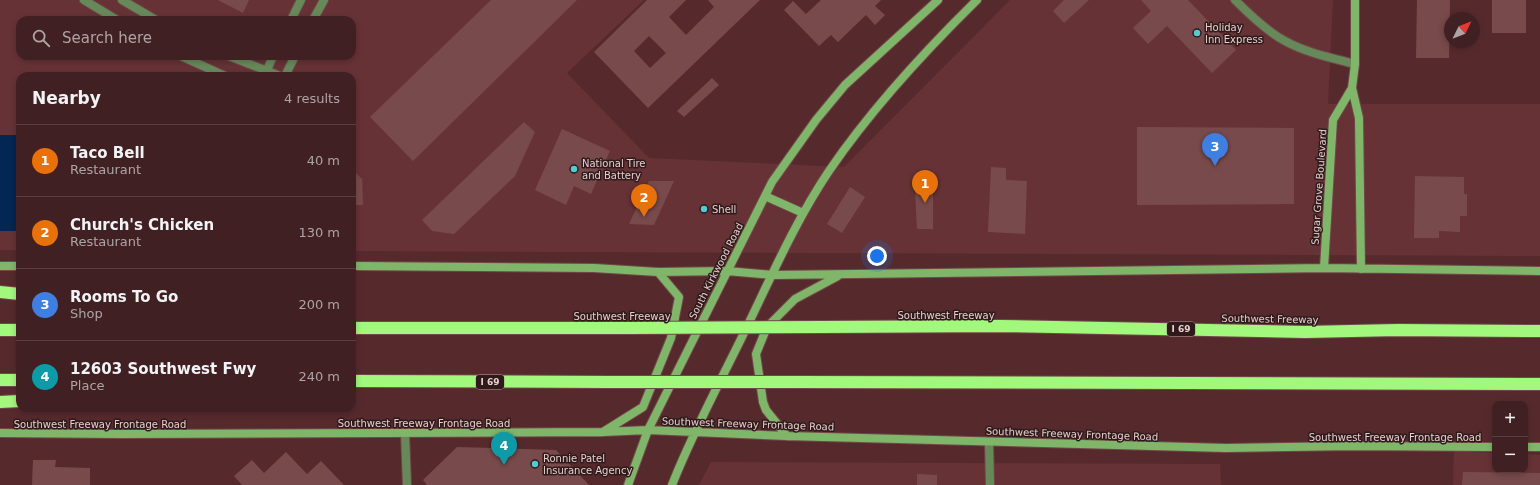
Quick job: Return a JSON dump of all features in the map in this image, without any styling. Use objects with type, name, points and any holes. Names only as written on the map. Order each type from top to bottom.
[{"type":"highway","points":[[0,292],[16,294]]},
{"type":"highway","points":[[356,322],[414,328]]},
{"type":"highway","name":"Southwest Freeway","points":[[356,328],[1000,326],[1306,332],[1398,330],[1540,331]]},
{"type":"highway","points":[[0,330],[16,330]]},
{"type":"highway","points":[[0,380],[16,380]]},
{"type":"highway","name":"I 69","points":[[356,381],[1540,384]]},
{"type":"highway","points":[[0,402],[16,401]]},
{"type":"main road","name":"South Kirkwood Road","points":[[628,485],[648,430],[765,196],[780,170],[816,120],[845,85],[938,0]]},
{"type":"main road","points":[[672,485],[695,433],[803,214],[829,172],[869,117],[910,68],[941,34],[977,0]]},
{"type":"main road","name":"Sugar Grove Boulevard","points":[[1355,0],[1355,64],[1352,88],[1359,118],[1361,269]]},
{"type":"main road","name":"Sugar Grove Boulevard","points":[[1324,268],[1333,120],[1352,88]]},
{"type":"main road","points":[[765,196],[803,214]]},
{"type":"main road","points":[[0,266],[16,266]]},
{"type":"main road","points":[[356,266],[594,268],[658,272],[727,271],[773,275],[1324,268],[1540,270]]},
{"type":"main road","points":[[603,432],[643,407],[671,338],[679,297],[658,272]]},
{"type":"main road","points":[[787,436],[766,410],[756,354],[767,327],[795,299],[841,274]]},
{"type":"main road","name":"Southwest Freeway Frontage Road","points":[[0,433],[405,433],[603,432],[648,430],[787,436],[1226,448],[1492,446]]},
{"type":"main road","points":[[1528,447],[1540,447]]},
{"type":"street","points":[[84,0],[110,16]]},
{"type":"street","points":[[122,0],[149,16]]},
{"type":"street","points":[[293,16],[301,0]]},
{"type":"street","points":[[315,16],[324,0]]},
{"type":"street","points":[[1236,0],[1253,18],[1284,41],[1318,55],[1355,64]]},
{"type":"street","points":[[190,60],[216,72]]},
{"type":"street","points":[[237,60],[263,72]]},
{"type":"street","points":[[265,72],[271,60]]},
{"type":"street","points":[[287,72],[293,60]]},
{"type":"street","points":[[405,433],[406,485]]},
{"type":"street","points":[[989,442],[990,485]]},
{"type":"shaded area","points":[[0,0],[644,0],[567,73],[649,158],[844,167],[1010,0],[1333,0],[1328,104],[1540,104],[1540,256],[356,251],[356,72],[16,72],[16,250],[0,250]]},
{"type":"shaded area","points":[[1454,451],[1492,453],[1492,473],[1528,473],[1528,454],[1540,455],[1540,485],[1453,485]]},
{"type":"shaded area","points":[[711,462],[1220,464],[1221,485],[699,485]]},
{"type":"water","points":[[0,135],[16,135],[16,231],[0,231]]},
{"type":"building","points":[[218,0],[249,0],[243,13]]},
{"type":"building","points":[[491,0],[577,0],[413,161],[370,117]]},
{"type":"building","points":[[647,0],[686,0],[669,17],[686,35],[714,7],[708,0],[760,0],[648,108],[594,52]],"holes":[[[649,36],[666,53],[650,68],[634,51]]]},
{"type":"building","points":[[821,0],[881,0],[875,6],[885,15],[875,25],[866,15],[838,42],[831,35],[819,46],[784,10],[793,1],[806,14]]},
{"type":"building","points":[[1064,0],[1089,0],[1064,23],[1053,11]]},
{"type":"building","name":"Holiday Inn Express","points":[[1141,0],[1188,0],[1236,50],[1212,73],[1167,26],[1148,44],[1133,28],[1151,11]]},
{"type":"building","points":[[1417,0],[1450,0],[1450,12],[1444,12],[1444,48],[1449,48],[1449,58],[1416,58]]},
{"type":"building","points":[[1492,0],[1526,0],[1526,33],[1492,33]]},
{"type":"building","points":[[712,78],[719,85],[684,117],[677,111]]},
{"type":"building","points":[[524,122],[535,132],[515,176],[454,234],[432,231],[422,220]]},
{"type":"building","points":[[1137,127],[1294,128],[1294,204],[1137,205]]},
{"type":"building","name":"National Tire and Battery","points":[[562,129],[610,151],[591,194],[574,186],[566,205],[535,190]]},
{"type":"building","points":[[991,167],[1006,168],[1006,180],[1027,181],[1025,234],[988,232]]},
{"type":"building","points":[[356,173],[362,179],[363,205],[356,205]]},
{"type":"building","points":[[1415,176],[1464,177],[1464,194],[1467,194],[1467,216],[1460,216],[1460,232],[1439,231],[1439,238],[1414,238]]},
{"type":"building","points":[[649,181],[674,181],[654,225],[629,224]]},
{"type":"building","points":[[850,187],[865,197],[842,233],[827,224]]},
{"type":"building","points":[[915,190],[933,190],[933,229],[917,229]]},
{"type":"building","points":[[457,447],[556,450],[589,485],[427,485],[423,480]]},
{"type":"building","points":[[286,452],[307,474],[321,461],[344,485],[242,485],[234,476],[252,460],[264,473]]},
{"type":"building","points":[[33,460],[56,460],[55,467],[90,468],[90,485],[32,485]]},
{"type":"building","points":[[1463,472],[1540,473],[1540,485],[1462,485]]},
{"type":"building","points":[[917,474],[937,475],[937,485],[917,485]]},
{"type":"place","name":"Holiday Inn Express","points":[[1197,33]]},
{"type":"place","name":"Rooms To Go","points":[[1215,166]]},
{"type":"place","name":"National Tire and Battery","points":[[574,169]]},
{"type":"place","name":"Taco Bell","points":[[925,203]]},
{"type":"place","name":"Shell","points":[[704,209]]},
{"type":"place","name":"Church's Chicken","points":[[644,217]]},
{"type":"place","name":"Ronnie Patel Insurance Agency","points":[[535,464]]},
{"type":"place","name":"12603 Southwest Fwy","points":[[504,465]]}]
